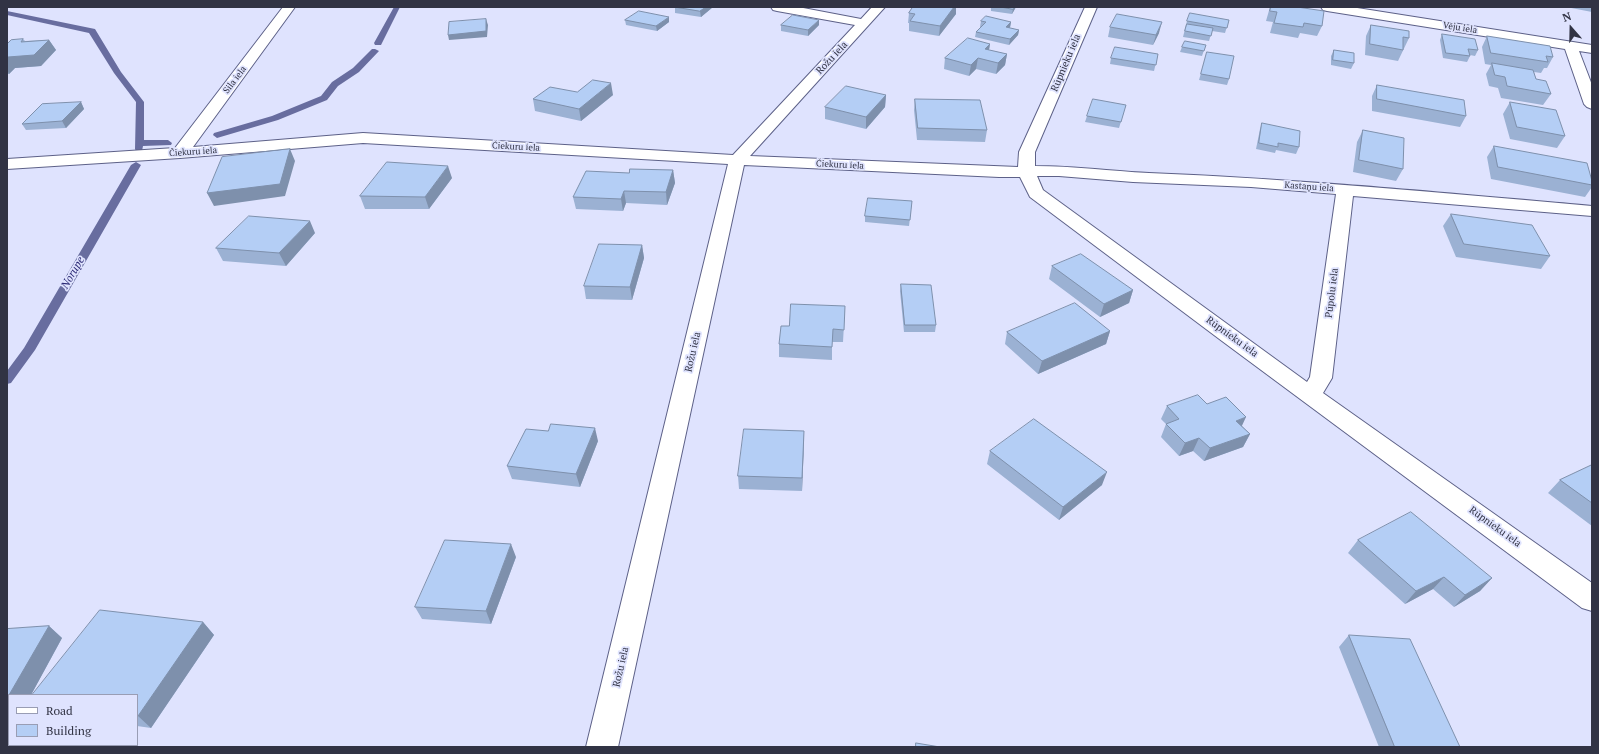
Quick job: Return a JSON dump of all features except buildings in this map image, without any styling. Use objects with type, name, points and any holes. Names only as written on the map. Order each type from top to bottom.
[{"type":"street","name":"Sila iela","points":[[180,153],[289,7]]},
{"type":"street","points":[[777,7],[864,23]]},
{"type":"street","name":"Rožu iela","points":[[602,747],[737,160],[879,7]]},
{"type":"street","name":"Rūpnieku iela","points":[[1091,7],[1027,152],[1026,172],[1036,192],[1223,331],[1592,598]]},
{"type":"street","name":"Vēju iela","points":[[1327,7],[1592,49]]},
{"type":"street","points":[[1570,45],[1592,104]]},
{"type":"street","name":"Čiekuru iela","points":[[7,164],[180,153],[362,138],[737,160],[1026,172]]},
{"type":"street","name":"Kastaņu iela","points":[[1026,172],[1058,171],[1345,189],[1592,211]]},
{"type":"street","name":"Pūpolu iela","points":[[1311,394],[1322,378],[1345,189]]},
{"type":"waterway","points":[[378,43],[397,7]]},
{"type":"waterway","name":"Norupe","points":[[7,13],[92,31],[118,73],[140,102],[139,149]]},
{"type":"waterway","points":[[217,135],[275,118],[324,98],[335,84],[356,70],[375,51]]},
{"type":"waterway","points":[[140,143],[168,143]]},
{"type":"waterway","name":"Norupe","points":[[7,380],[29,350],[136,165]]}]
